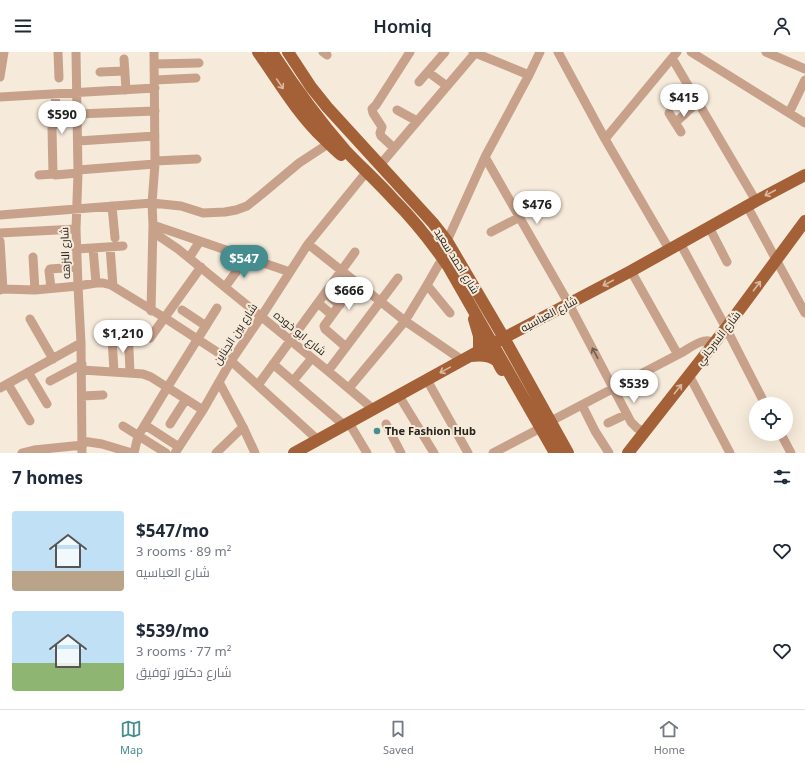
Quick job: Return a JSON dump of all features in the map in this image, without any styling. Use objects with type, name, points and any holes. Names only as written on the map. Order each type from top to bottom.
[{"type":"main road","name":"شارع احمد سعيد","points":[[258,52],[299,112],[328,144],[362,174],[401,216],[439,264],[474,318],[478,329],[470,356]]},
{"type":"main road","points":[[272,52],[293,84],[327,123],[360,165],[395,200],[437,250],[457,280],[555,453]]},
{"type":"main road","name":"شارع احمد سعيد","points":[[287,52],[323,102],[447,240],[568,453]]},
{"type":"main road","points":[[287,52],[327,123],[354,148],[406,203],[442,249],[461,279],[559,453]]},
{"type":"main road","points":[[362,174],[362,168],[366,166],[369,158],[367,151]]},
{"type":"main road","points":[[362,174],[366,172],[373,164],[379,164]]},
{"type":"main road","name":"شارع العباسيه","points":[[294,453],[805,175]]},
{"type":"main road","name":"شارع السرجاني","points":[[628,453],[726,328],[805,221]]},
{"type":"main road","points":[[470,312],[478,314],[481,313],[483,310],[482,301]]},
{"type":"main road","points":[[470,356],[474,355],[489,357],[498,362],[547,453]]},
{"type":"street","points":[[0,77],[4,52]]},
{"type":"street","points":[[58,52],[59,78]]},
{"type":"street","name":"شارع النزهه","points":[[76,52],[78,141],[76,249],[82,367],[82,447]]},
{"type":"street","points":[[151,311],[153,229],[152,203],[156,163],[154,52]]},
{"type":"street","points":[[394,148],[381,136],[380,133],[382,127],[372,109],[410,52]]},
{"type":"street","points":[[419,82],[445,52]]},
{"type":"street","points":[[379,164],[447,86],[474,52],[529,76]]},
{"type":"street","points":[[558,52],[605,140],[669,250]]},
{"type":"street","points":[[692,52],[805,123]]},
{"type":"street","points":[[766,52],[805,69]]},
{"type":"street","points":[[447,240],[486,157],[529,76],[537,53]]},
{"type":"street","points":[[605,140],[675,55],[698,102],[752,203],[776,260],[805,313]]},
{"type":"street","points":[[124,59],[126,90]]},
{"type":"street","points":[[154,64],[199,63]]},
{"type":"street","points":[[100,72],[125,71]]},
{"type":"street","points":[[428,72],[447,86]]},
{"type":"street","points":[[0,97],[126,90],[196,78]]},
{"type":"street","points":[[789,114],[802,92],[805,80]]},
{"type":"street","points":[[54,174],[52,128],[57,119],[55,94]]},
{"type":"street","points":[[675,124],[698,102]]},
{"type":"street","points":[[57,119],[155,110]]},
{"type":"street","points":[[397,110],[417,121]]},
{"type":"street","points":[[669,113],[680,132]]},
{"type":"street","points":[[78,141],[155,136]]},
{"type":"street","points":[[0,215],[152,203],[181,206],[203,213],[236,210],[247,206],[299,163],[328,144]]},
{"type":"street","points":[[486,157],[569,304],[627,414],[634,425],[644,432]]},
{"type":"street","points":[[39,175],[197,159]]},
{"type":"street","name":"شارع بين الجناين","points":[[177,450],[203,410],[231,362],[308,244],[362,174]]},
{"type":"street","points":[[112,206],[114,238]]},
{"type":"street","points":[[491,232],[520,217]]},
{"type":"street","points":[[708,227],[727,262]]},
{"type":"street","points":[[0,233],[76,229]]},
{"type":"street","points":[[153,229],[200,241],[290,272]]},
{"type":"street","name":"شارع ابو خوده","points":[[153,229],[373,409]]},
{"type":"street","points":[[0,241],[2,290],[35,290],[96,283],[113,286],[151,311],[165,318],[231,362],[318,440]]},
{"type":"street","points":[[189,258],[200,241]]},
{"type":"street","points":[[680,243],[761,397]]},
{"type":"street","points":[[308,244],[404,321],[470,356]]},
{"type":"street","points":[[76,249],[123,246]]},
{"type":"street","points":[[110,247],[113,286]]},
{"type":"street","points":[[93,248],[96,283]]},
{"type":"street","points":[[258,385],[355,252]]},
{"type":"street","points":[[33,257],[35,290]]},
{"type":"street","points":[[225,287],[247,257]]},
{"type":"street","points":[[349,388],[404,321],[428,285],[439,264]]},
{"type":"street","points":[[50,288],[50,269],[77,267]]},
{"type":"street","points":[[130,372],[128,328],[130,326],[150,338],[200,267]]},
{"type":"street","points":[[631,271],[676,352],[679,354]]},
{"type":"street","points":[[328,371],[398,278]]},
{"type":"street","points":[[346,347],[325,329],[324,326],[356,282]]},
{"type":"street","points":[[428,285],[450,313]]},
{"type":"street","points":[[325,293],[340,304]]},
{"type":"street","points":[[318,303],[332,315]]},
{"type":"street","points":[[22,453],[34,450],[82,447],[102,444],[133,453],[138,436],[217,308]]},
{"type":"street","points":[[182,310],[206,326]]},
{"type":"street","points":[[30,319],[52,359]]},
{"type":"street","points":[[112,338],[114,371]]},
{"type":"street","points":[[551,422],[704,340],[710,340],[714,343]]},
{"type":"street","points":[[30,421],[4,386],[81,343]]},
{"type":"street","points":[[293,382],[312,358]]},
{"type":"street","points":[[273,364],[293,382],[347,424],[366,453]]},
{"type":"street","points":[[50,381],[82,367],[144,374],[203,410]]},
{"type":"street","points":[[28,372],[47,404]]},
{"type":"street","points":[[689,375],[730,453]]},
{"type":"street","points":[[427,380],[468,453]]},
{"type":"street","points":[[220,382],[255,453]]},
{"type":"street","points":[[82,396],[103,395]]},
{"type":"street","points":[[170,424],[186,399]]},
{"type":"street","points":[[401,399],[434,453]]},
{"type":"street","points":[[582,405],[595,431],[609,453]]},
{"type":"street","points":[[608,423],[627,414]]},
{"type":"street","points":[[386,424],[401,453]]},
{"type":"street","points":[[145,425],[177,450]]},
{"type":"street","points":[[123,426],[166,453]]},
{"type":"street","points":[[216,453],[243,427]]},
{"type":"street","points":[[493,453],[535,431]]},
{"type":"street","points":[[785,441],[791,453]]},
{"type":"place","name":"The Fashion Hub","points":[[377,431]]}]
